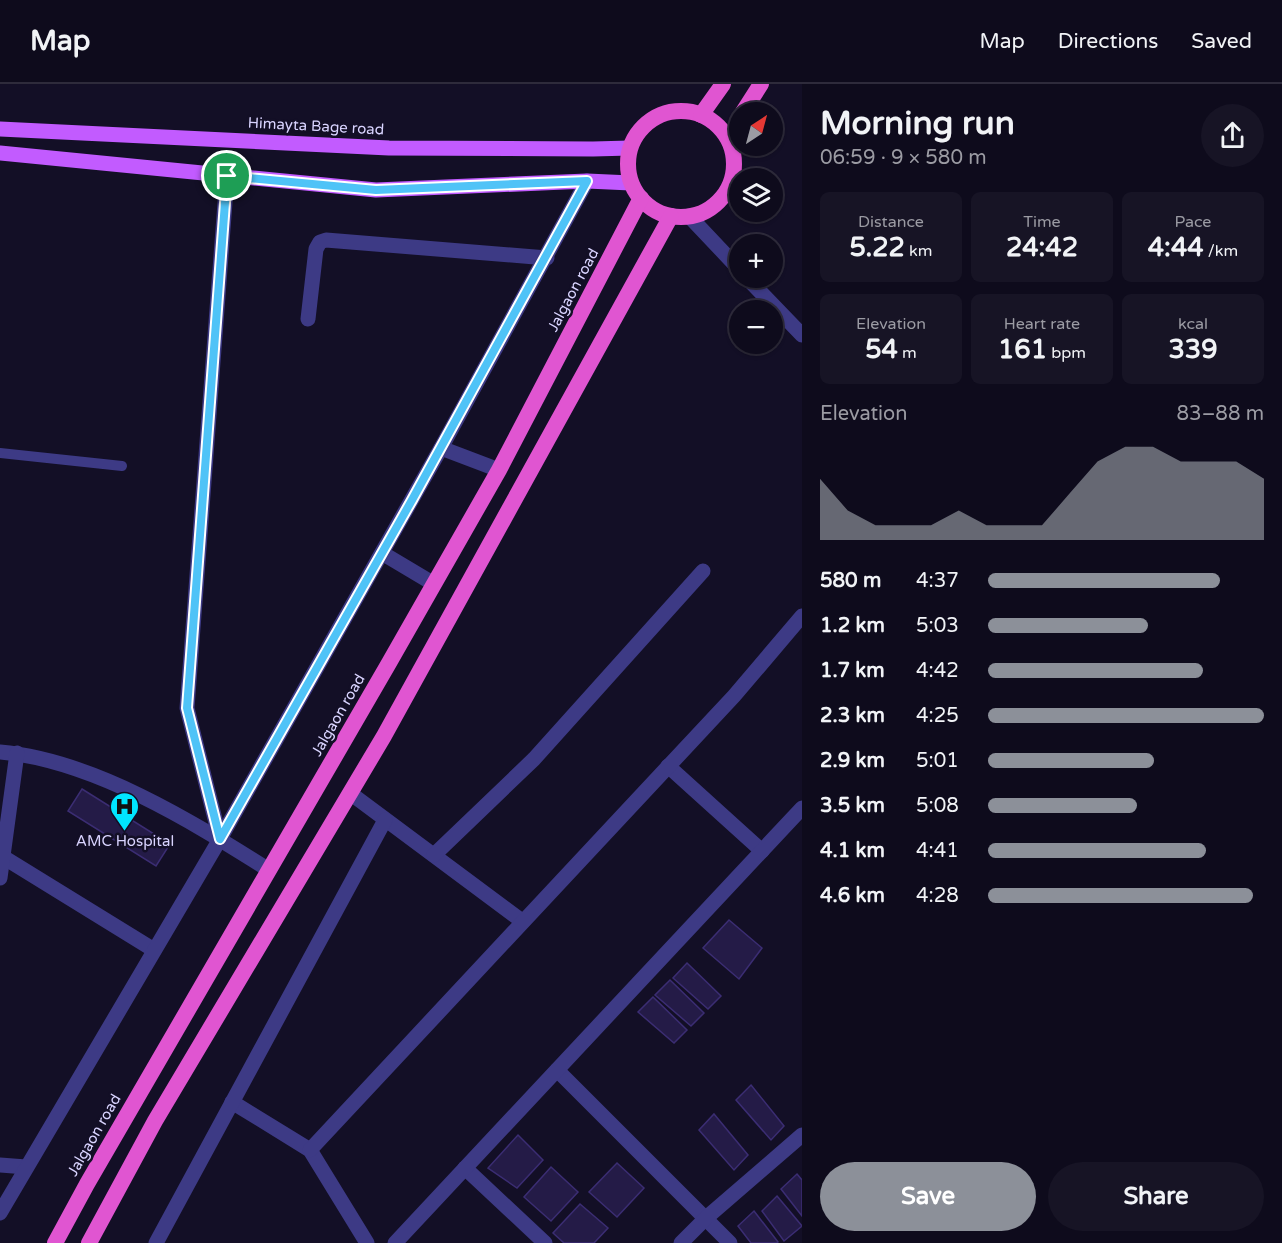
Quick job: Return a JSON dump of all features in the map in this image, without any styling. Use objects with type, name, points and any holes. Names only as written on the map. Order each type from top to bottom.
[{"type":"highway","points":[[701,115],[723,84]]},
{"type":"highway","points":[[749,102],[761,84]]},
{"type":"highway","points":[[684,111],[701,115],[716,124],[726,137],[733,153],[733,170],[729,186],[719,200],[706,211],[689,216],[671,216],[655,210],[641,198],[632,183],[628,165],[630,148],[638,132],[651,119],[667,112],[684,111]]},
{"type":"highway","points":[[726,137],[729,133]]},
{"type":"highway","name":"Jalgaon road","points":[[55,1243],[499,470],[641,198]]},
{"type":"highway","points":[[89,1243],[155,1121],[384,736],[671,216]]},
{"type":"main road","name":"Himayta Bage road","points":[[0,129],[389,148],[630,148]]},
{"type":"main road","points":[[0,153],[376,190],[587,181],[632,183]]},
{"type":"street","points":[[220,839],[187,708],[227,176]]},
{"type":"street","points":[[0,1213],[220,839],[547,258],[587,181]]},
{"type":"street","points":[[689,216],[729,258]]},
{"type":"street","points":[[308,319],[316,249],[320,242],[326,240],[547,258]]},
{"type":"street","points":[[757,288],[802,334]]},
{"type":"street","points":[[441,448],[499,470]]},
{"type":"street","points":[[382,553],[434,584]]},
{"type":"street","points":[[434,855],[534,759],[703,571]]},
{"type":"street","points":[[310,1150],[734,696],[802,616]]},
{"type":"street","points":[[0,752],[35,756],[120,786],[220,839],[269,870]]},
{"type":"street","points":[[0,878],[17,753]]},
{"type":"street","points":[[668,766],[762,851]]},
{"type":"street","points":[[350,793],[522,921]]},
{"type":"street","points":[[394,1243],[802,808]]},
{"type":"street","points":[[156,1243],[385,820]]},
{"type":"street","points":[[3,856],[154,950]]},
{"type":"street","points":[[557,1070],[730,1243]]},
{"type":"street","points":[[232,1102],[310,1150],[367,1243]]},
{"type":"street","points":[[681,1243],[706,1218],[802,1135]]},
{"type":"street","points":[[0,1165],[26,1167]]},
{"type":"street","points":[[465,1168],[546,1243]]},
{"type":"lane","points":[[0,453],[122,466]]},
{"type":"building","points":[[82,789],[170,844],[156,866],[68,811]]},
{"type":"building","points":[[729,920],[762,948],[739,979],[703,948]]},
{"type":"building","points":[[687,963],[721,996],[708,1009],[673,978]]},
{"type":"building","points":[[670,980],[704,1013],[691,1026],[655,995]]},
{"type":"building","points":[[653,997],[687,1030],[674,1043],[638,1012]]},
{"type":"building","points":[[751,1085],[784,1126],[771,1140],[736,1100]]},
{"type":"building","points":[[714,1114],[748,1155],[734,1170],[699,1130]]},
{"type":"building","points":[[518,1135],[543,1160],[517,1188],[488,1168]]},
{"type":"building","points":[[617,1163],[644,1188],[617,1217],[589,1192]]},
{"type":"building","points":[[551,1167],[578,1192],[551,1221],[524,1197]]},
{"type":"building","points":[[797,1174],[802,1180],[802,1216],[781,1189]]},
{"type":"building","points":[[777,1196],[802,1226],[784,1241],[762,1211]]},
{"type":"building","points":[[580,1204],[608,1228],[594,1243],[564,1243],[553,1233]]},
{"type":"building","points":[[754,1211],[777,1243],[751,1243],[738,1226]]},
{"type":"place","name":"AMC Hospital","points":[[125,832]]},
{"type":"route","points":[[227,176],[376,190],[587,181],[547,258],[220,839],[187,708],[227,176]]}]
